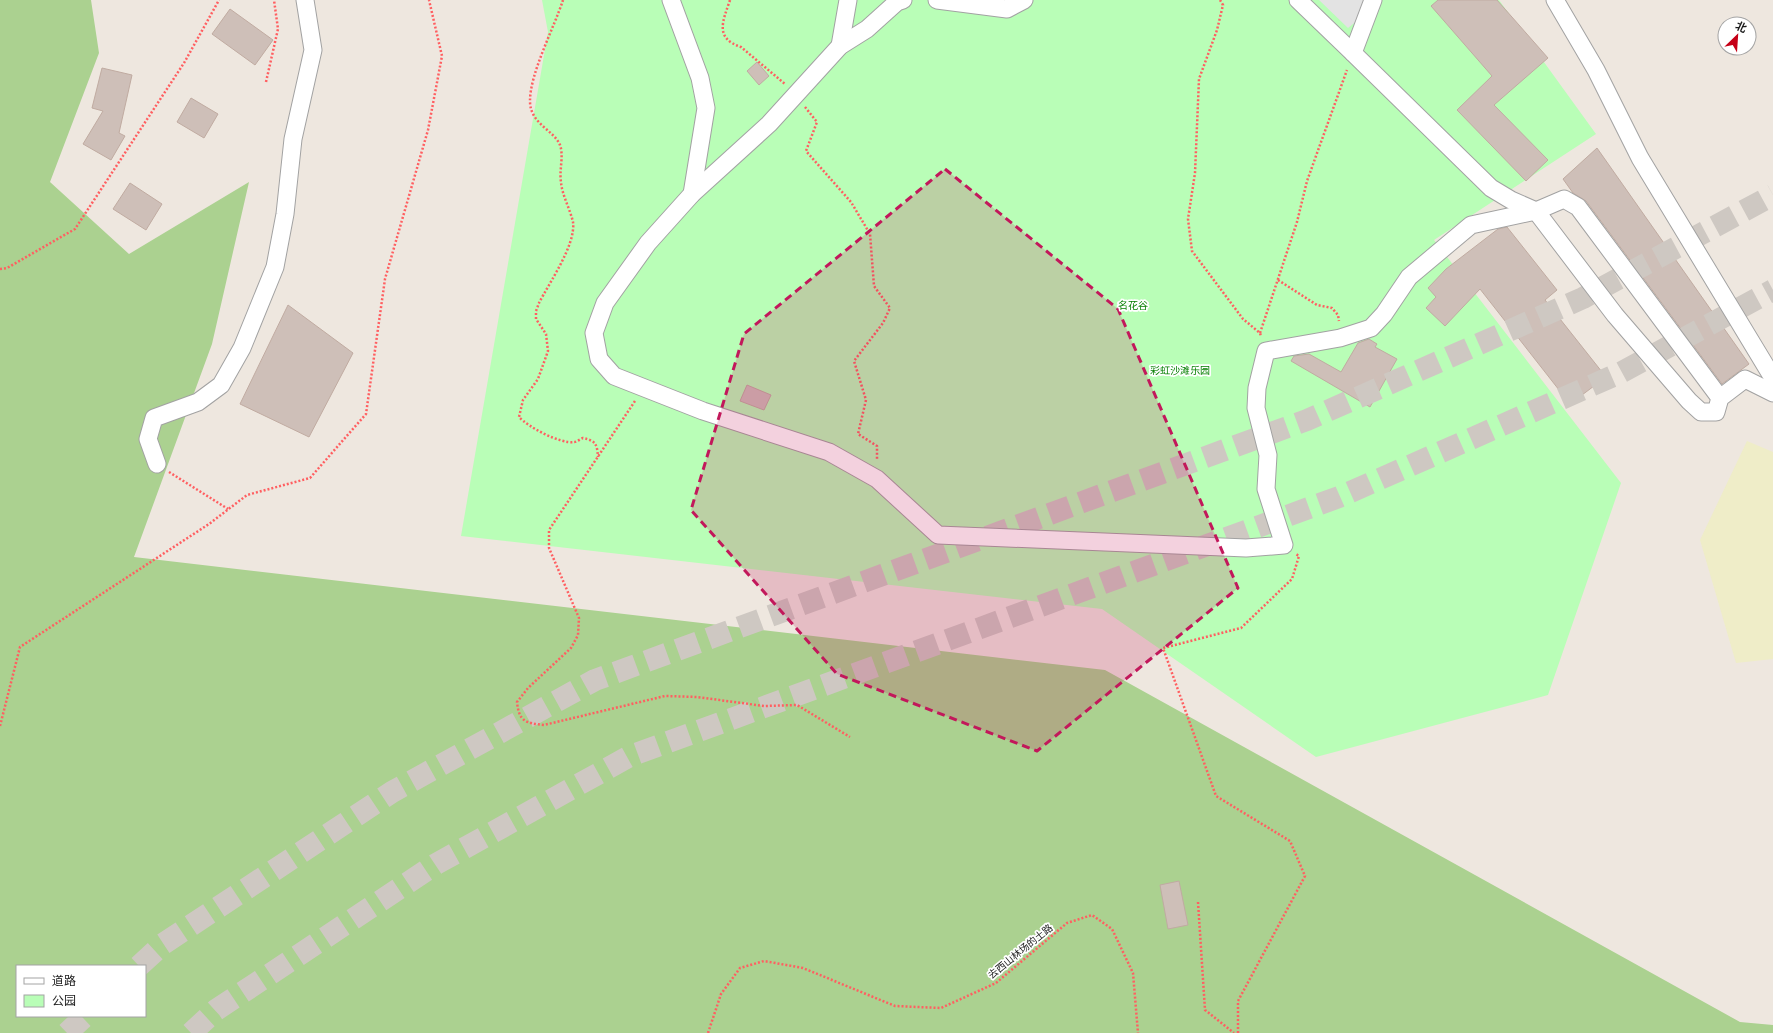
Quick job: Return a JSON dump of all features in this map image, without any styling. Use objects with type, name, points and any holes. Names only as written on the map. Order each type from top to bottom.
[{"type":"street","points":[[157,464],[148,439],[154,418],[198,402],[221,385],[242,348],[275,267],[285,214],[293,138],[313,50],[305,0]]},
{"type":"street","points":[[671,0],[700,78],[706,108],[692,194]]},
{"type":"street","points":[[840,46],[848,0]]},
{"type":"street","points":[[903,0],[897,2],[867,29],[840,46],[769,124],[692,194],[648,243],[605,303],[594,333],[599,360],[614,376],[703,411],[829,452],[877,479],[938,536],[1246,548],[1284,545],[1266,490],[1268,455],[1256,408],[1257,388],[1266,351],[1340,338],[1371,328],[1384,314],[1409,277],[1471,225],[1536,211],[1564,198],[1578,207],[1720,398]]},
{"type":"street","points":[[937,0],[1007,9],[1024,0]]},
{"type":"street","points":[[1298,0],[1491,188],[1511,200],[1536,211],[1615,315],[1689,401],[1701,412],[1716,412],[1720,398],[1745,379],[1773,392]]},
{"type":"street","points":[[1353,53],[1373,0]]},
{"type":"street","points":[[1554,0],[1596,70],[1640,158],[1773,378]]},
{"type":"path","points":[[0,269],[7,268],[75,229],[184,63],[219,0]]},
{"type":"path","points":[[266,82],[278,29],[274,0]]},
{"type":"path","points":[[0,726],[20,647],[209,524],[247,495],[310,478],[366,414],[385,279],[428,130],[442,56],[429,0]]},
{"type":"path","points":[[563,0],[532,85],[530,102],[536,119],[560,144],[561,182],[573,223],[573,232],[568,249],[536,310],[536,319],[546,334],[548,351],[538,379],[523,400],[519,417],[525,424],[558,440],[575,442],[583,438],[591,440],[597,446],[598,457]]},
{"type":"path","points":[[730,0],[722,23],[722,31],[727,39],[733,44],[741,47],[785,83],[793,98],[802,103],[817,122],[806,152],[851,202],[870,234],[874,286],[890,308],[883,323],[854,360],[866,400],[858,434],[877,446],[877,479]]},
{"type":"path","points":[[1220,0],[1222,5],[1217,30],[1199,79],[1195,173],[1188,219],[1192,251],[1243,319],[1260,333],[1266,351]]},
{"type":"path","points":[[1260,333],[1297,222],[1307,181],[1353,53]]},
{"type":"path","points":[[1278,280],[1317,305],[1332,308],[1338,315],[1340,338]]},
{"type":"path","points":[[644,387],[549,530],[548,548],[579,618],[578,635],[571,648],[528,688],[517,702],[521,718],[527,723],[544,725],[665,696],[697,697],[764,706],[797,705],[850,737]]},
{"type":"path","points":[[157,464],[228,509]]},
{"type":"path","points":[[1238,1033],[1238,1001],[1305,876],[1290,841],[1216,796],[1163,648],[1241,628],[1292,579],[1299,556],[1284,545]]},
{"type":"path","points":[[1198,902],[1205,1010],[1234,1033]]},
{"type":"path","name":"去西山林场的土路","points":[[708,1033],[721,994],[740,968],[764,961],[803,968],[895,1006],[941,1008],[996,983],[1067,923],[1092,915],[1112,929],[1133,973],[1138,1033]]},
{"type":"highlighted area","points":[[945,169],[1118,309],[1238,588],[1037,751],[837,674],[691,510],[744,334]]},
{"type":"shaded area","points":[[1319,0],[1368,0],[1363,16],[1348,28]]},
{"type":"shaded area","points":[[1747,441],[1773,452],[1773,659],[1736,663],[1700,540]]},
{"type":"green space","points":[[0,0],[91,0],[99,53],[50,182],[129,254],[249,182],[212,344],[134,557],[1105,670],[1740,1022],[1773,1025],[1773,1033],[0,1033]]},
{"type":"green space","name":"名花谷","points":[[542,0],[1499,0],[1596,134],[1434,240],[1621,483],[1548,695],[1316,757],[1102,609],[461,536],[548,32]]},
{"type":"building","points":[[1438,0],[1497,0],[1548,58],[1494,105],[1548,160],[1526,181],[1457,110],[1492,76],[1431,6]]},
{"type":"building","points":[[230,9],[273,40],[255,65],[212,34]]},
{"type":"building","points":[[757,62],[769,76],[759,85],[747,71]]},
{"type":"building","points":[[102,68],[132,75],[119,133],[125,136],[111,160],[83,144],[103,111],[92,108]]},
{"type":"building","points":[[191,98],[218,114],[204,138],[177,122]]},
{"type":"building","points":[[1597,148],[1749,364],[1722,384],[1586,201],[1573,193],[1563,179]]},
{"type":"building","points":[[130,183],[162,204],[146,230],[113,209]]},
{"type":"building","points":[[1507,227],[1557,290],[1545,300],[1606,377],[1570,404],[1480,289],[1445,326],[1426,308],[1436,297],[1428,288],[1446,269],[1498,229]]},
{"type":"building","points":[[288,305],[353,353],[309,437],[240,404]]},
{"type":"building","points":[[1369,339],[1377,344],[1375,347],[1397,359],[1370,407],[1291,361],[1294,356],[1309,354],[1341,372],[1358,343]]},
{"type":"building","points":[[747,385],[771,395],[764,410],[740,401]]},
{"type":"building","points":[[1179,881],[1188,925],[1168,929],[1160,885]]},
{"type":"tunnel","points":[[140,965],[163,944],[392,792],[595,680],[1307,420],[1583,298],[1773,195]]},
{"type":"tunnel","points":[[191,1033],[216,1010],[436,864],[630,756],[1339,497],[1620,373],[1773,290]]},
{"type":"tunnel","points":[[67,1033],[84,1017]]},
{"type":"park label","name":"彩虹沙滩乐园","points":[[1180,370]]}]
